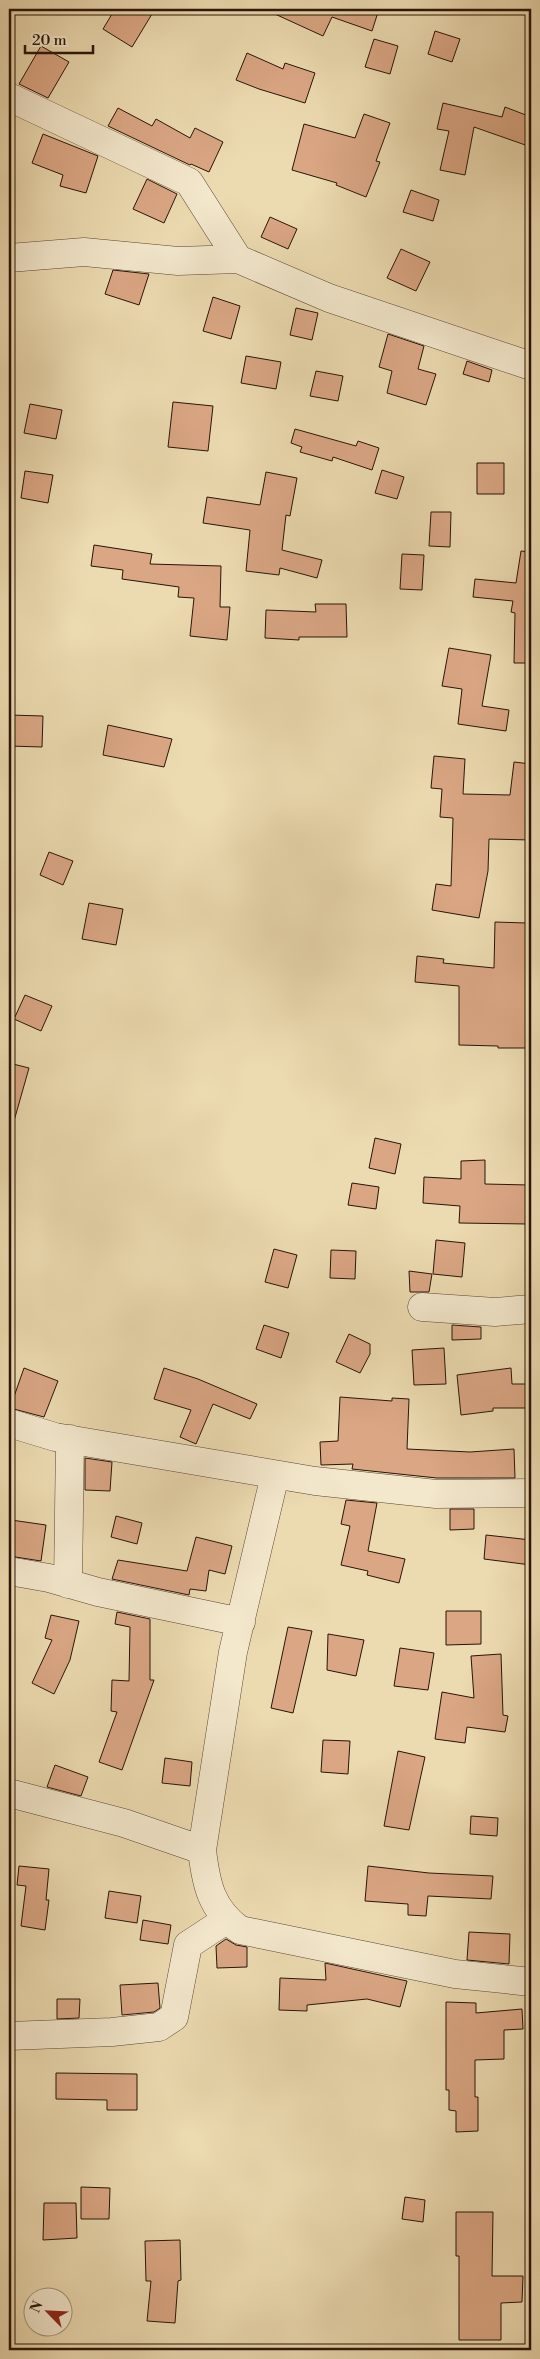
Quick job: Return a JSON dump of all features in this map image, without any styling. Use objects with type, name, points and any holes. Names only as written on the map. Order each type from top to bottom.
[{"type":"street","points":[[9,97],[189,182],[238,259]]},
{"type":"street","points":[[9,258],[84,252],[178,261],[238,259],[329,298],[531,366]]},
{"type":"street","points":[[422,1307],[496,1312],[531,1310]]},
{"type":"street","points":[[9,1423],[70,1439],[315,1481],[436,1494],[531,1493]]},
{"type":"street","points":[[68,1584],[70,1439]]},
{"type":"street","points":[[275,1475],[233,1652],[202,1850],[205,1876],[213,1900],[226,1920],[240,1930],[293,1942],[370,1955],[455,1974],[531,1982]]},
{"type":"street","points":[[9,1570],[98,1592],[240,1622]]},
{"type":"street","points":[[9,1793],[124,1823],[202,1850]]},
{"type":"street","points":[[9,2036],[112,2032],[159,2027],[174,2017],[188,1945],[226,1920]]},
{"type":"building","points":[[115,9],[155,9],[132,47],[103,29]]},
{"type":"building","points":[[264,9],[379,9],[372,31],[332,17],[323,36]]},
{"type":"building","points":[[435,31],[460,39],[452,62],[428,54]]},
{"type":"building","points":[[374,39],[398,46],[390,74],[365,67]]},
{"type":"building","points":[[41,46],[69,62],[48,98],[19,84]]},
{"type":"building","points":[[247,53],[283,69],[285,63],[315,73],[305,103],[236,80]]},
{"type":"building","points":[[443,103],[502,117],[505,107],[531,117],[531,147],[474,127],[465,175],[440,170],[449,131],[437,129]]},
{"type":"building","points":[[118,108],[152,126],[156,119],[190,138],[195,128],[223,142],[209,172],[190,165],[108,126]]},
{"type":"building","points":[[364,114],[390,123],[376,161],[380,162],[366,197],[336,185],[337,183],[292,170],[304,124],[355,138]]},
{"type":"building","points":[[43,134],[98,156],[86,193],[60,186],[63,175],[32,163]]},
{"type":"building","points":[[147,179],[177,194],[164,223],[133,209]]},
{"type":"building","points":[[411,190],[439,200],[433,221],[403,212]]},
{"type":"building","points":[[270,217],[297,229],[288,249],[261,237]]},
{"type":"building","points":[[401,249],[430,262],[416,291],[387,278]]},
{"type":"building","points":[[113,270],[149,274],[139,305],[105,294]]},
{"type":"building","points":[[213,297],[240,306],[231,339],[203,331]]},
{"type":"building","points":[[296,308],[318,313],[312,340],[290,335]]},
{"type":"building","points":[[388,334],[424,346],[418,369],[436,374],[426,405],[387,393],[392,371],[379,367]]},
{"type":"building","points":[[246,356],[281,362],[276,389],[241,383]]},
{"type":"building","points":[[467,361],[492,370],[489,382],[463,374]]},
{"type":"building","points":[[316,371],[343,376],[338,401],[310,396]]},
{"type":"building","points":[[173,402],[213,406],[208,451],[168,447]]},
{"type":"building","points":[[30,404],[62,410],[56,439],[24,433]]},
{"type":"building","points":[[295,429],[356,446],[358,441],[379,448],[372,470],[333,457],[332,461],[300,452],[302,447],[291,443]]},
{"type":"building","points":[[477,463],[504,463],[504,494],[477,494]]},
{"type":"building","points":[[382,470],[404,477],[397,499],[375,493]]},
{"type":"building","points":[[25,471],[53,475],[48,503],[21,498]]},
{"type":"building","points":[[266,472],[297,478],[290,516],[286,515],[282,550],[322,560],[317,578],[280,568],[279,575],[246,571],[250,530],[203,523],[207,497],[260,505]]},
{"type":"building","points":[[431,512],[451,512],[450,547],[429,546]]},
{"type":"building","points":[[94,545],[152,554],[150,564],[221,566],[220,607],[230,607],[227,640],[190,636],[194,598],[178,597],[179,587],[122,579],[123,570],[91,566]]},
{"type":"building","points":[[521,551],[531,552],[531,663],[514,663],[515,613],[511,612],[513,601],[473,597],[475,579],[516,583]]},
{"type":"building","points":[[402,554],[424,555],[422,590],[400,589]]},
{"type":"building","points":[[315,604],[346,604],[347,637],[299,637],[299,640],[265,638],[266,610],[316,612]]},
{"type":"building","points":[[449,648],[491,655],[482,706],[509,710],[506,731],[458,724],[462,689],[442,686]]},
{"type":"building","points":[[9,715],[43,716],[42,747],[9,746]]},
{"type":"building","points":[[108,725],[172,739],[164,767],[103,755]]},
{"type":"building","points":[[434,756],[465,759],[463,794],[510,795],[514,762],[531,764],[531,840],[489,839],[488,871],[479,918],[432,910],[436,884],[451,886],[453,818],[440,817],[442,789],[431,788]]},
{"type":"building","points":[[49,852],[73,861],[63,885],[40,875]]},
{"type":"building","points":[[89,903],[123,909],[116,945],[82,939]]},
{"type":"building","points":[[495,922],[526,923],[526,928],[531,928],[530,998],[528,998],[529,1048],[459,1045],[459,986],[415,982],[417,956],[444,959],[443,963],[494,968]]},
{"type":"building","points":[[25,995],[52,1006],[41,1031],[14,1019]]},
{"type":"building","points":[[9,1063],[29,1068],[14,1121],[9,1120]]},
{"type":"building","points":[[375,1138],[401,1144],[395,1174],[369,1168]]},
{"type":"building","points":[[485,1160],[485,1184],[529,1185],[528,1224],[459,1223],[460,1206],[423,1203],[424,1177],[461,1179],[461,1161]]},
{"type":"building","points":[[352,1183],[379,1187],[376,1209],[348,1205]]},
{"type":"building","points":[[436,1240],[465,1243],[462,1277],[433,1274]]},
{"type":"building","points":[[274,1249],[297,1255],[288,1288],[265,1282]]},
{"type":"building","points":[[331,1250],[356,1251],[355,1279],[330,1278]]},
{"type":"building","points":[[409,1271],[432,1274],[429,1292],[410,1292]]},
{"type":"building","points":[[264,1325],[289,1333],[281,1358],[256,1349]]},
{"type":"building","points":[[452,1325],[481,1327],[481,1339],[452,1340]]},
{"type":"building","points":[[349,1334],[370,1344],[370,1354],[360,1373],[336,1362]]},
{"type":"building","points":[[444,1348],[446,1384],[414,1385],[412,1350]]},
{"type":"building","points":[[24,1368],[58,1381],[44,1417],[10,1408]]},
{"type":"building","points":[[164,1368],[198,1379],[257,1404],[250,1419],[213,1404],[196,1444],[180,1437],[191,1410],[154,1399]]},
{"type":"building","points":[[511,1368],[512,1384],[531,1384],[531,1408],[493,1408],[493,1411],[461,1415],[457,1375]]},
{"type":"building","points":[[340,1397],[392,1401],[392,1398],[409,1399],[407,1449],[470,1452],[514,1449],[515,1478],[437,1478],[352,1469],[353,1464],[321,1465],[320,1442],[338,1441]]},
{"type":"building","points":[[85,1458],[112,1462],[110,1491],[85,1490]]},
{"type":"building","points":[[346,1500],[377,1503],[368,1551],[405,1559],[399,1583],[367,1575],[368,1571],[341,1565],[350,1526],[341,1524]]},
{"type":"building","points":[[450,1509],[474,1509],[474,1529],[450,1530]]},
{"type":"building","points":[[116,1516],[142,1523],[137,1544],[111,1537]]},
{"type":"building","points":[[11,1520],[46,1525],[41,1561],[9,1556]]},
{"type":"building","points":[[486,1535],[531,1540],[531,1565],[484,1559]]},
{"type":"building","points":[[196,1537],[232,1546],[225,1574],[209,1570],[206,1591],[190,1589],[189,1595],[112,1579],[118,1560],[187,1571]]},
{"type":"building","points":[[446,1611],[481,1611],[481,1644],[446,1645]]},
{"type":"building","points":[[117,1612],[150,1619],[150,1680],[154,1680],[122,1770],[99,1762],[117,1712],[111,1711],[112,1680],[129,1681],[130,1627],[115,1624]]},
{"type":"building","points":[[51,1615],[79,1621],[70,1660],[54,1694],[32,1683],[52,1640],[45,1638]]},
{"type":"building","points":[[288,1627],[312,1631],[293,1713],[271,1708]]},
{"type":"building","points":[[328,1634],[364,1640],[356,1676],[327,1670]]},
{"type":"building","points":[[400,1648],[434,1653],[428,1690],[394,1686]]},
{"type":"building","points":[[501,1654],[503,1715],[508,1716],[505,1732],[467,1727],[465,1743],[435,1739],[442,1692],[474,1698],[471,1656]]},
{"type":"building","points":[[323,1740],[350,1741],[348,1774],[321,1772]]},
{"type":"building","points":[[398,1751],[425,1757],[409,1830],[384,1826]]},
{"type":"building","points":[[165,1758],[192,1762],[190,1786],[162,1783]]},
{"type":"building","points":[[55,1765],[88,1777],[81,1796],[47,1787]]},
{"type":"building","points":[[471,1816],[498,1818],[497,1836],[470,1834]]},
{"type":"building","points":[[19,1866],[49,1869],[46,1900],[49,1900],[45,1930],[21,1926],[26,1886],[17,1885]]},
{"type":"building","points":[[368,1866],[429,1873],[493,1876],[491,1899],[428,1896],[426,1916],[408,1915],[408,1904],[365,1901]]},
{"type":"building","points":[[109,1891],[141,1896],[137,1923],[105,1918]]},
{"type":"building","points":[[143,1920],[171,1925],[168,1944],[140,1940]]},
{"type":"building","points":[[469,1932],[510,1934],[509,1964],[467,1960]]},
{"type":"building","points":[[226,1939],[236,1945],[247,1947],[247,1967],[217,1968],[216,1946]]},
{"type":"building","points":[[325,1963],[407,1981],[400,2007],[367,1999],[307,2005],[307,2011],[279,2010],[280,1978],[326,1980]]},
{"type":"building","points":[[158,1983],[160,2008],[154,2012],[122,2015],[120,1985]]},
{"type":"building","points":[[57,1999],[80,1999],[79,2018],[57,2019]]},
{"type":"building","points":[[446,2002],[476,2003],[476,2013],[522,2009],[523,2029],[504,2030],[504,2059],[475,2060],[475,2097],[478,2097],[478,2131],[456,2132],[456,2111],[449,2110],[449,2090],[446,2090]]},
{"type":"building","points":[[56,2073],[137,2074],[137,2110],[107,2110],[107,2100],[56,2099]]},
{"type":"building","points":[[81,2187],[110,2188],[109,2219],[81,2219]]},
{"type":"building","points":[[405,2197],[425,2200],[423,2222],[402,2219]]},
{"type":"building","points":[[44,2203],[76,2203],[77,2238],[43,2240]]},
{"type":"building","points":[[456,2212],[493,2212],[492,2276],[523,2276],[522,2302],[501,2303],[501,2340],[459,2340],[459,2256],[456,2256]]},
{"type":"building","points":[[180,2240],[181,2280],[178,2281],[175,2323],[147,2321],[151,2281],[146,2281],[145,2241]]}]
